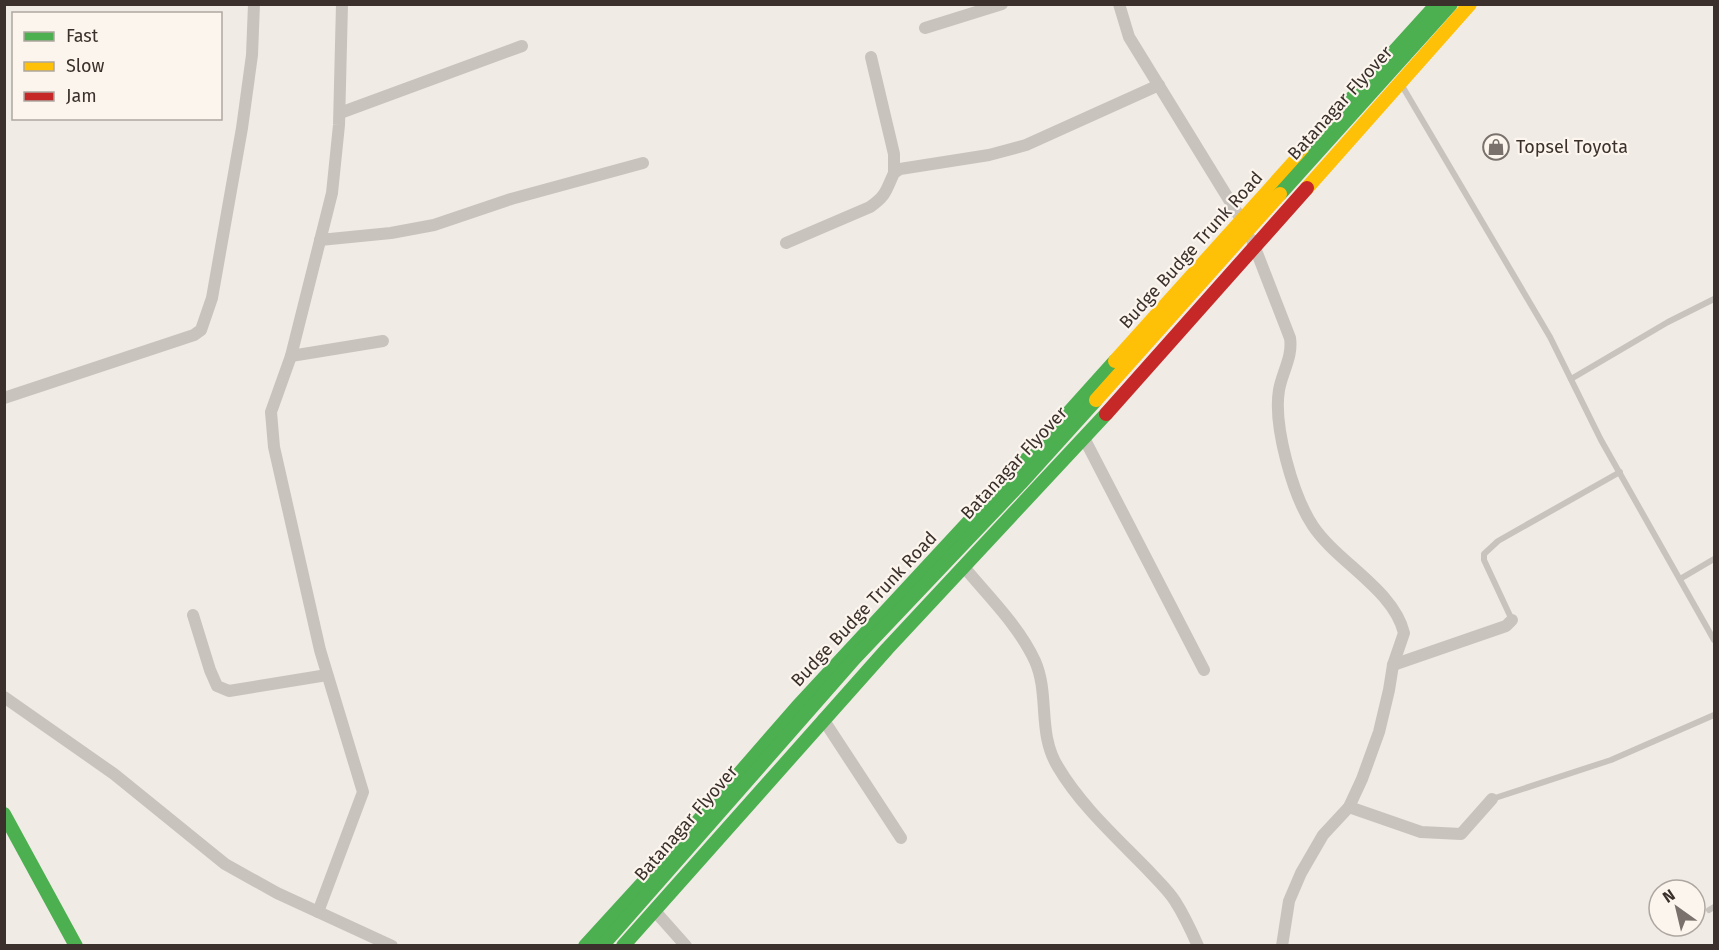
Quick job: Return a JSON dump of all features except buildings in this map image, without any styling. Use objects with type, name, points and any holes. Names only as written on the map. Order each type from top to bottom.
[{"type":"street","points":[[4,398],[194,335],[201,330],[212,298],[242,128],[252,55],[254,4]]},
{"type":"street","points":[[318,912],[363,792],[327,675],[309,605],[271,427],[271,412],[291,356],[332,192],[340,113],[342,4]]},
{"type":"street","points":[[925,28],[968,9],[1002,4]]},
{"type":"street","points":[[1119,4],[1129,37],[1243,219],[1282,313],[1292,349],[1282,374],[1278,393],[1278,422],[1286,459],[1313,526],[1327,543],[1373,586],[1394,611],[1404,633],[1393,665],[1388,698],[1379,732],[1362,779],[1349,807],[1323,835],[1301,873],[1289,901],[1282,945]]},
{"type":"street","name":"Budge Budge Trunk Road","points":[[585,945],[670,853],[797,707],[1033,453],[1437,4]]},
{"type":"street","name":"Batanagar Flyover","points":[[602,945],[855,658],[1021,483],[1451,4]]},
{"type":"street","points":[[623,945],[823,719],[1084,438],[1470,4]]},
{"type":"street","points":[[340,113],[522,46]]},
{"type":"street","points":[[786,243],[870,207],[882,199],[890,186],[894,173],[894,154],[871,57]]},
{"type":"street","points":[[894,173],[900,169],[989,155],[1026,145],[1159,85]]},
{"type":"street","points":[[320,240],[391,233],[434,225],[511,200],[643,163]]},
{"type":"street","points":[[291,356],[382,341]]},
{"type":"street","points":[[1084,438],[1204,670]]},
{"type":"street","points":[[964,567],[1018,633],[1035,662],[1043,704],[1044,731],[1048,748],[1057,766],[1072,789],[1090,810],[1174,899],[1198,945]]},
{"type":"street","points":[[193,615],[210,670],[218,686],[229,691],[327,675]]},
{"type":"street","points":[[1393,665],[1506,626],[1512,620]]},
{"type":"street","points":[[4,697],[114,774],[225,864],[257,883],[392,945]]},
{"type":"street","points":[[823,719],[901,838]]},
{"type":"street","points":[[1349,807],[1421,832],[1461,834],[1492,799]]},
{"type":"street","points":[[4,814],[76,945]]},
{"type":"street","points":[[654,910],[686,945]]},
{"type":"lane","points":[[1401,83],[1550,337],[1620,472],[1714,640]]},
{"type":"lane","points":[[1571,380],[1668,322],[1714,299]]},
{"type":"lane","points":[[1512,620],[1484,560],[1484,554],[1498,541],[1620,472]]},
{"type":"lane","points":[[1680,579],[1714,560]]},
{"type":"lane","points":[[1492,799],[1602,763],[1714,716]]},
{"type":"traffic: fast","points":[[1302,153],[1437,4]]},
{"type":"traffic: fast","points":[[1280,194],[1451,4]]},
{"type":"traffic: fast","points":[[585,946],[670,853],[797,707],[1115,361]]},
{"type":"traffic: fast","points":[[602,946],[855,658],[1021,483],[1096,400]]},
{"type":"traffic: fast","points":[[623,946],[887,649],[1106,414]]},
{"type":"traffic: fast","points":[[4,814],[76,946]]},
{"type":"traffic: slow","points":[[1307,188],[1470,4]]},
{"type":"traffic: slow","points":[[1115,361],[1302,153]]},
{"type":"traffic: slow","points":[[1096,400],[1280,194]]},
{"type":"traffic: jam","points":[[1106,414],[1307,188]]},
{"type":"place","name":"Topsel Toyota","points":[[1496,147]]}]
